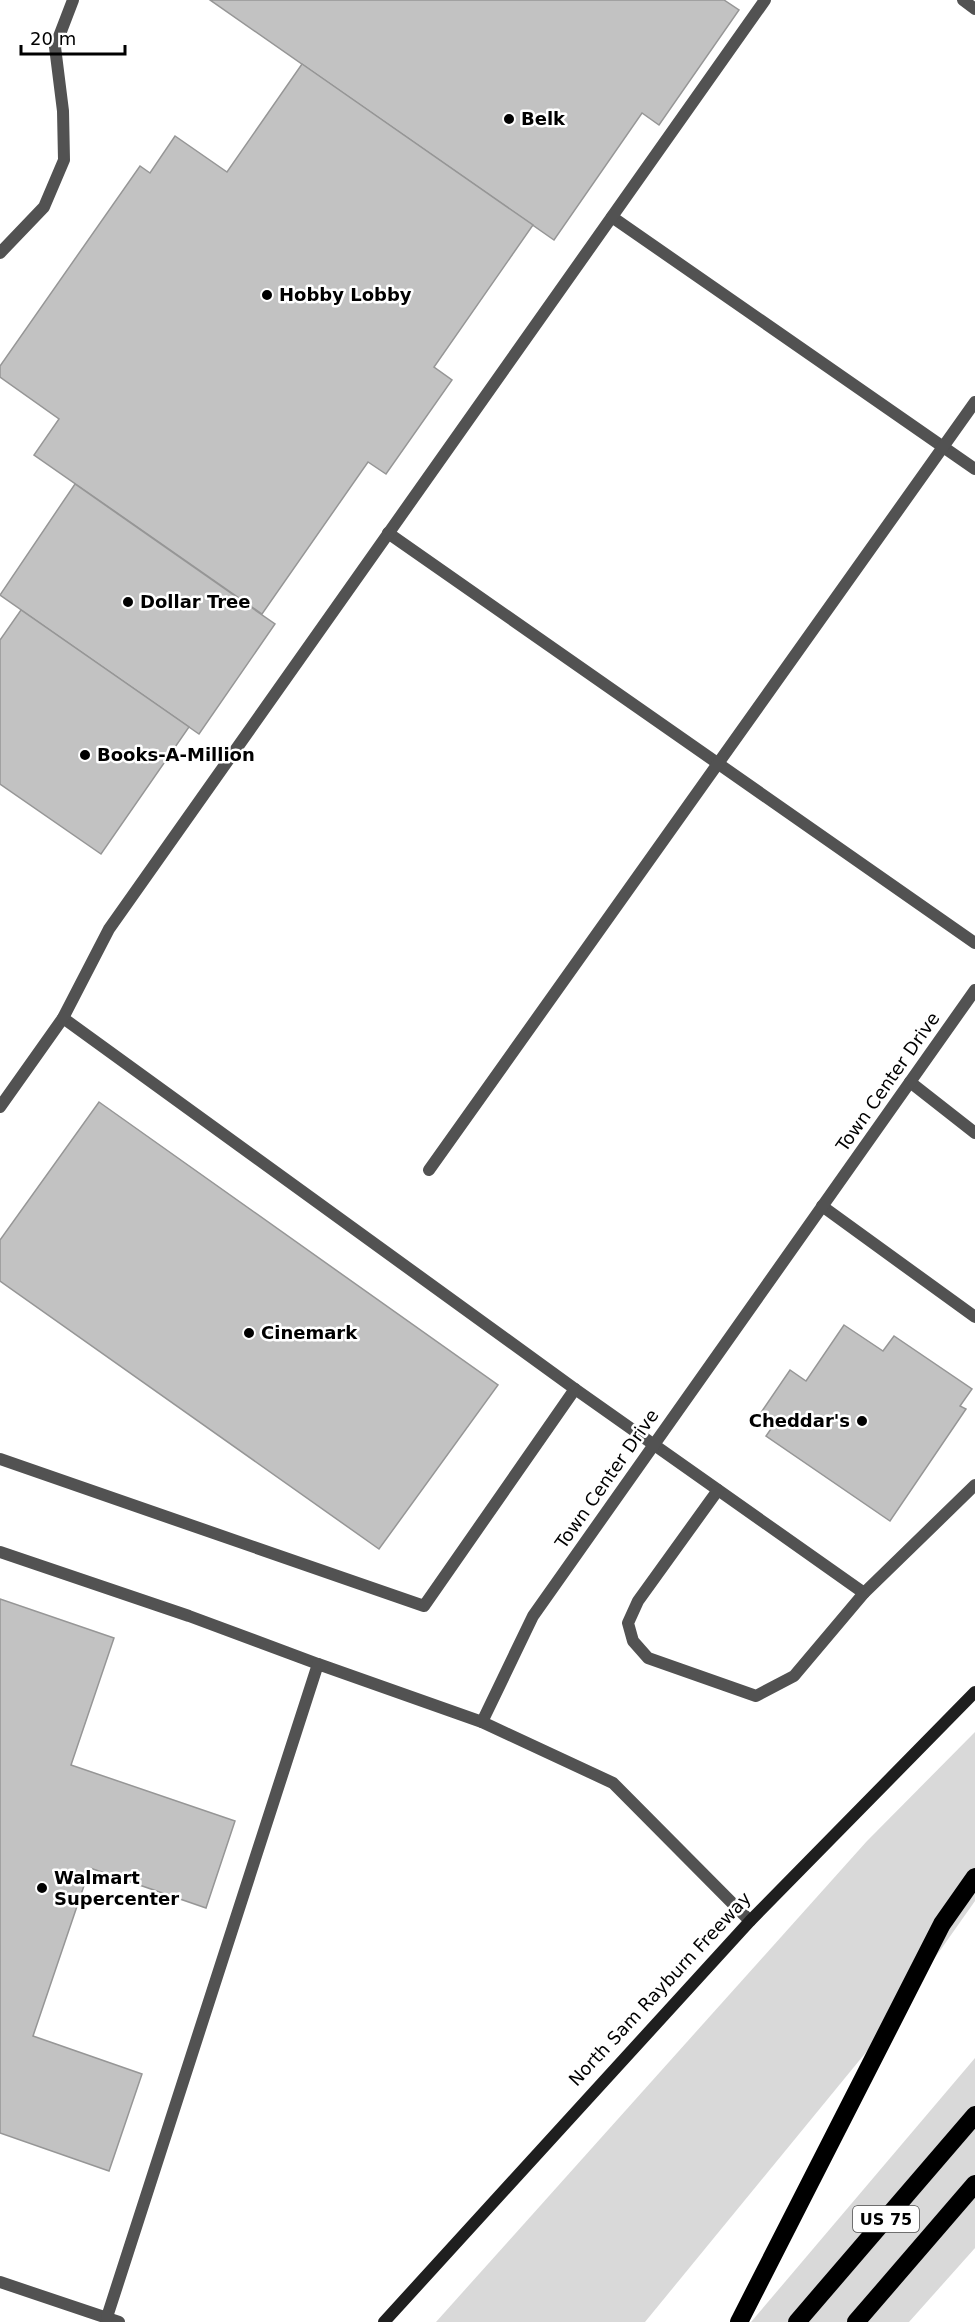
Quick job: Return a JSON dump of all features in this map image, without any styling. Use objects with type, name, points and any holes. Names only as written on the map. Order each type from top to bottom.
[{"type":"highway","points":[[739,2322],[942,1924],[975,1877]]},
{"type":"highway","name":"US 75","points":[[797,2322],[975,2115]]},
{"type":"highway","name":"US 75","points":[[855,2322],[975,2184]]},
{"type":"main road","name":"North Sam Rayburn Freeway","points":[[384,2322],[750,1922],[975,1692]]},
{"type":"street","points":[[0,253],[44,207],[64,160],[63,111],[55,47],[73,0]]},
{"type":"street","points":[[0,1107],[63,1017],[109,929],[765,0]]},
{"type":"street","points":[[963,0],[975,9]]},
{"type":"street","points":[[612,217],[975,469]]},
{"type":"street","points":[[429,1170],[975,402]]},
{"type":"street","points":[[388,533],[975,943]]},
{"type":"street","name":"Town Center Drive","points":[[482,1722],[533,1616],[975,990]]},
{"type":"street","points":[[63,1017],[575,1389],[864,1593]]},
{"type":"street","points":[[910,1082],[975,1133]]},
{"type":"street","points":[[822,1206],[975,1317]]},
{"type":"street","points":[[0,1459],[424,1606],[575,1389]]},
{"type":"street","points":[[718,1490],[638,1601],[628,1623],[633,1641],[648,1659],[756,1696],[794,1676],[864,1593],[975,1485]]},
{"type":"street","points":[[0,1552],[189,1616],[482,1722],[613,1783],[750,1922]]},
{"type":"street","points":[[0,2282],[113,2320],[318,1664]]},
{"type":"shaded area","points":[[975,1732],[975,1901],[881,2034],[645,2322],[436,2322],[867,1841]]},
{"type":"shaded area","points":[[975,2058],[975,2248],[909,2322],[751,2322]]},
{"type":"building","name":"Belk","points":[[210,0],[724,0],[739,10],[659,125],[642,113],[554,240]]},
{"type":"building","name":"Hobby Lobby","points":[[302,64],[533,225],[434,367],[452,380],[386,474],[368,462],[262,614],[34,455],[59,419],[0,377],[0,366],[140,166],[150,173],[175,136],[227,172]]},
{"type":"building","name":"Dollar Tree","points":[[75,484],[275,624],[199,734],[0,595]]},
{"type":"building","name":"Books-A-Million","points":[[21,610],[189,727],[101,854],[0,784],[0,640]]},
{"type":"building","name":"Cinemark","points":[[99,1102],[498,1385],[379,1549],[0,1281],[0,1240]]},
{"type":"building","name":"Cheddar's","points":[[844,1325],[883,1351],[894,1336],[972,1389],[960,1406],[966,1409],[890,1521],[766,1436],[773,1426],[758,1417],[790,1370],[806,1381]]},
{"type":"building","name":"Walmart Supercenter","points":[[0,1599],[114,1638],[71,1765],[235,1821],[206,1908],[90,1868],[33,2036],[142,2074],[109,2171],[0,2133]]},
{"type":"place","name":"Belk","points":[[509,119]]},
{"type":"place","name":"Hobby Lobby","points":[[267,295]]},
{"type":"place","name":"Dollar Tree","points":[[128,602]]},
{"type":"place","name":"Books-A-Million","points":[[85,755]]},
{"type":"place","name":"Cinemark","points":[[249,1333]]},
{"type":"place","name":"Cheddar's","points":[[862,1421]]},
{"type":"place","name":"Walmart Supercenter","points":[[42,1888]]}]
